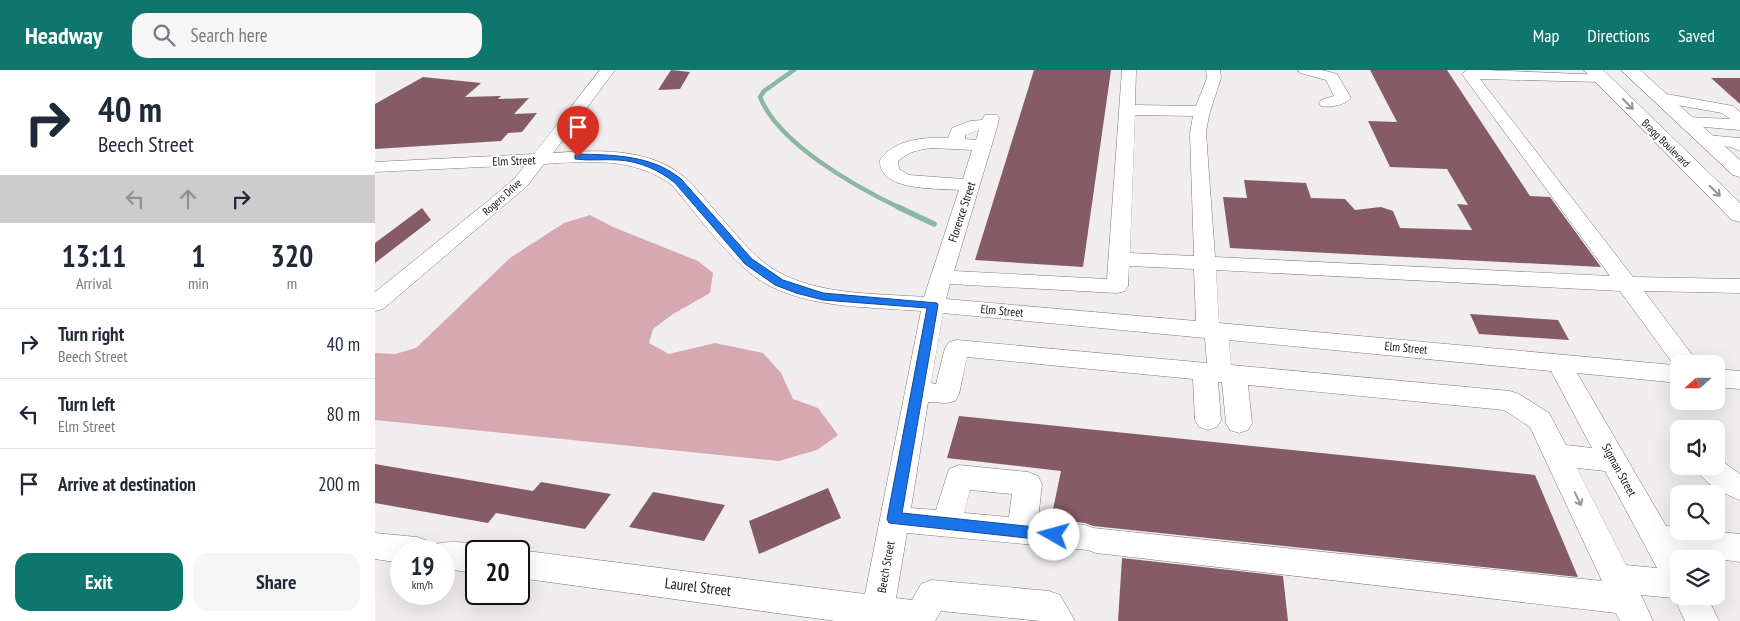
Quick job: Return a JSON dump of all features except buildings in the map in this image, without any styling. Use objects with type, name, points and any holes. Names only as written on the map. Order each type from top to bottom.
[{"type":"main road","points":[[1629,70],[1740,171]]},
{"type":"main road","name":"Bragg Boulevard","points":[[1597,74],[1740,216]]},
{"type":"street","name":"Rogers Drive","points":[[375,304],[495,206],[521,182],[608,70]]},
{"type":"street","points":[[941,277],[1117,286],[1129,70]]},
{"type":"street","points":[[1213,70],[1214,78],[1202,111],[1198,133],[1205,263],[1212,330],[1220,373],[1239,423]]},
{"type":"street","points":[[1305,70],[1332,77],[1343,98],[1327,103]]},
{"type":"street","points":[[1468,72],[1597,74]]},
{"type":"street","points":[[1468,72],[1680,355]]},
{"type":"street","points":[[1661,98],[1727,109],[1740,120]]},
{"type":"street","points":[[1127,110],[1202,111]]},
{"type":"street","name":"Florence Street","points":[[933,305],[991,121],[958,132],[956,138],[958,144]]},
{"type":"street","points":[[1687,122],[1740,125]]},
{"type":"street","points":[[1707,140],[1736,142],[1740,146]]},
{"type":"street","points":[[970,185],[907,180],[891,173],[888,166],[889,160],[894,154],[916,145],[958,144],[983,146]]},
{"type":"street","name":"Elm Street","points":[[375,167],[582,157],[611,157],[639,161],[668,172],[678,181],[749,262],[779,282],[799,291],[823,296],[1670,373]]},
{"type":"street","points":[[1119,259],[1628,284],[1740,286]]},
{"type":"street","name":"Beech Street","points":[[877,616],[933,305]]},
{"type":"street","points":[[917,391],[945,394],[957,348],[1510,401],[1540,420],[1627,600]]},
{"type":"street","name":"Sigman Street","points":[[1558,362],[1670,562]]},
{"type":"street","points":[[1208,420],[1220,373]]},
{"type":"street","points":[[1725,379],[1740,380]]},
{"type":"street","points":[[1557,455],[1614,461]]},
{"type":"street","points":[[1718,475],[1740,488]]},
{"type":"street","points":[[947,523],[959,477],[1028,484],[1022,531]]},
{"type":"street","points":[[894,519],[1022,531],[1627,600],[1670,587]]},
{"type":"street","points":[[1657,538],[1740,548]]},
{"type":"street","points":[[375,546],[390,548]]},
{"type":"street","name":"Laurel Street","points":[[530,566],[877,616],[919,619]]},
{"type":"street","points":[[919,619],[932,594],[1049,606],[1059,621]]},
{"type":"street","points":[[1694,605],[1703,621]]},
{"type":"shaded area","points":[[590,215],[613,227],[698,261],[713,273],[710,293],[673,314],[653,329],[649,343],[669,354],[715,343],[763,353],[781,373],[793,399],[818,408],[838,435],[817,450],[779,461],[375,420],[375,353],[395,354],[416,348],[510,258],[564,223]]},
{"type":"waterway","points":[[794,70],[764,91],[760,97],[770,114],[784,131],[821,162],[841,176],[899,207]]},
{"type":"waterway","points":[[899,207],[934,224]]},
{"type":"route","points":[[578,157],[611,157],[639,161],[668,172],[749,262],[762,273],[799,291],[836,298],[933,305],[894,519],[1054,535]]}]
